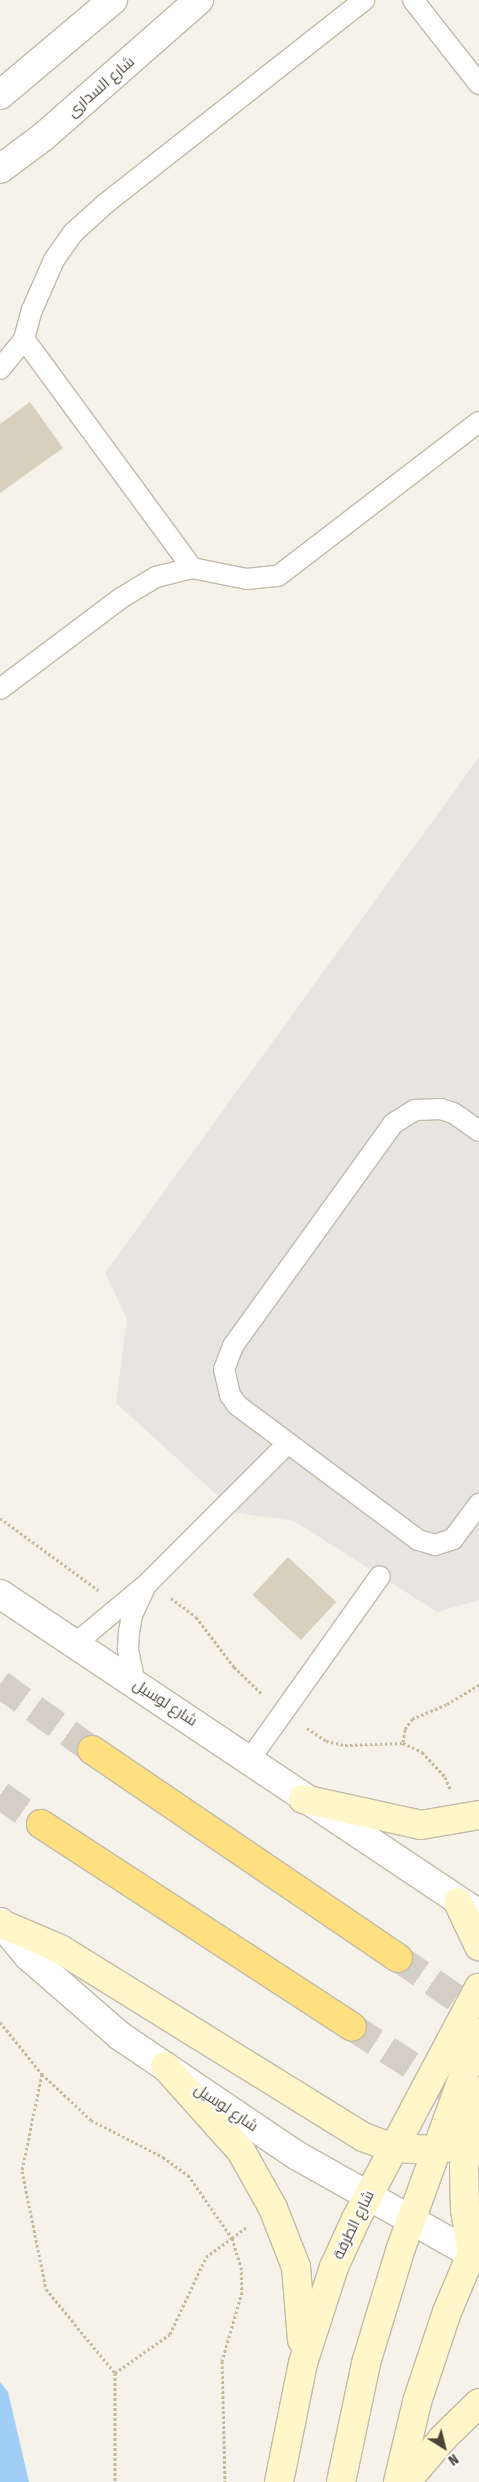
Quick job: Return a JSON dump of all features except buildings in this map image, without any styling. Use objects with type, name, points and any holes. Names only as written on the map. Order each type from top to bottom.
[{"type":"highway","points":[[92,1750],[398,1958]]},
{"type":"highway","points":[[41,1824],[352,2028]]},
{"type":"main road","points":[[303,1799],[421,1825],[455,1822],[479,1814]]},
{"type":"main road","points":[[469,1908],[479,1946]]},
{"type":"main road","points":[[1,1923],[60,1949],[332,2120],[394,2148],[435,2150],[473,2139]]},
{"type":"main road","name":"شارع الطرفة","points":[[279,2482],[303,2363],[334,2267],[368,2196],[479,1988]]},
{"type":"main road","points":[[434,2074],[477,2045]]},
{"type":"main road","points":[[340,2482],[366,2363],[435,2150],[477,2045]]},
{"type":"main road","points":[[165,2066],[241,2152],[273,2208],[296,2267],[303,2363]]},
{"type":"main road","points":[[398,2482],[417,2402],[447,2312],[477,2249],[464,2188],[479,2092]]},
{"type":"main road","points":[[406,2482],[448,2432],[479,2402]]},
{"type":"street","points":[[0,95],[113,0]]},
{"type":"street","name":"شارع السدارى","points":[[0,169],[44,137],[199,0]]},
{"type":"street","name":"شارع لوسيل","points":[[0,1594],[250,1759],[303,1799],[469,1908]]},
{"type":"street","name":"شارع لوسيل","points":[[1,1923],[45,1971],[120,2036],[296,2155],[411,2220],[477,2249]]},
{"type":"lane","points":[[0,369],[24,339],[32,310],[54,260],[73,233],[105,204],[364,0]]},
{"type":"lane","points":[[413,0],[479,84]]},
{"type":"lane","points":[[24,339],[192,568]]},
{"type":"lane","points":[[0,689],[121,598],[156,577],[192,568],[247,579],[278,576],[479,422]]},
{"type":"lane","points":[[479,1131],[453,1113],[441,1109],[415,1110],[393,1124],[234,1346],[224,1370],[230,1395],[248,1414],[427,1544],[444,1544],[453,1539],[479,1504]]},
{"type":"lane","points":[[75,1644],[148,1584],[288,1444]]},
{"type":"lane","points":[[250,1759],[380,1576]]},
{"type":"lane","points":[[135,1683],[128,1649],[130,1632],[138,1598],[148,1584]]},
{"type":"path","points":[[0,1518],[119,1607]]},
{"type":"path","points":[[403,1742],[404,1729],[412,1719],[447,1704],[479,1684]]},
{"type":"path","points":[[42,2074],[22,2171],[46,2289],[115,2373],[115,2482]]},
{"type":"path","points":[[115,2373],[170,2334],[206,2257],[232,2238],[241,2266],[242,2292],[222,2361],[225,2482]]},
{"type":"shaded area","points":[[479,757],[479,1600],[437,1612],[294,1521],[237,1513],[116,1403],[127,1319],[105,1273]]},
{"type":"water","points":[[0,2382],[8,2392],[29,2482],[0,2482]]},
{"type":"tunnel","points":[[0,1684],[92,1750]]},
{"type":"tunnel","points":[[0,1795],[41,1824]]},
{"type":"tunnel","points":[[398,1958],[479,2014]]},
{"type":"tunnel","points":[[352,2027],[477,2108]]}]
